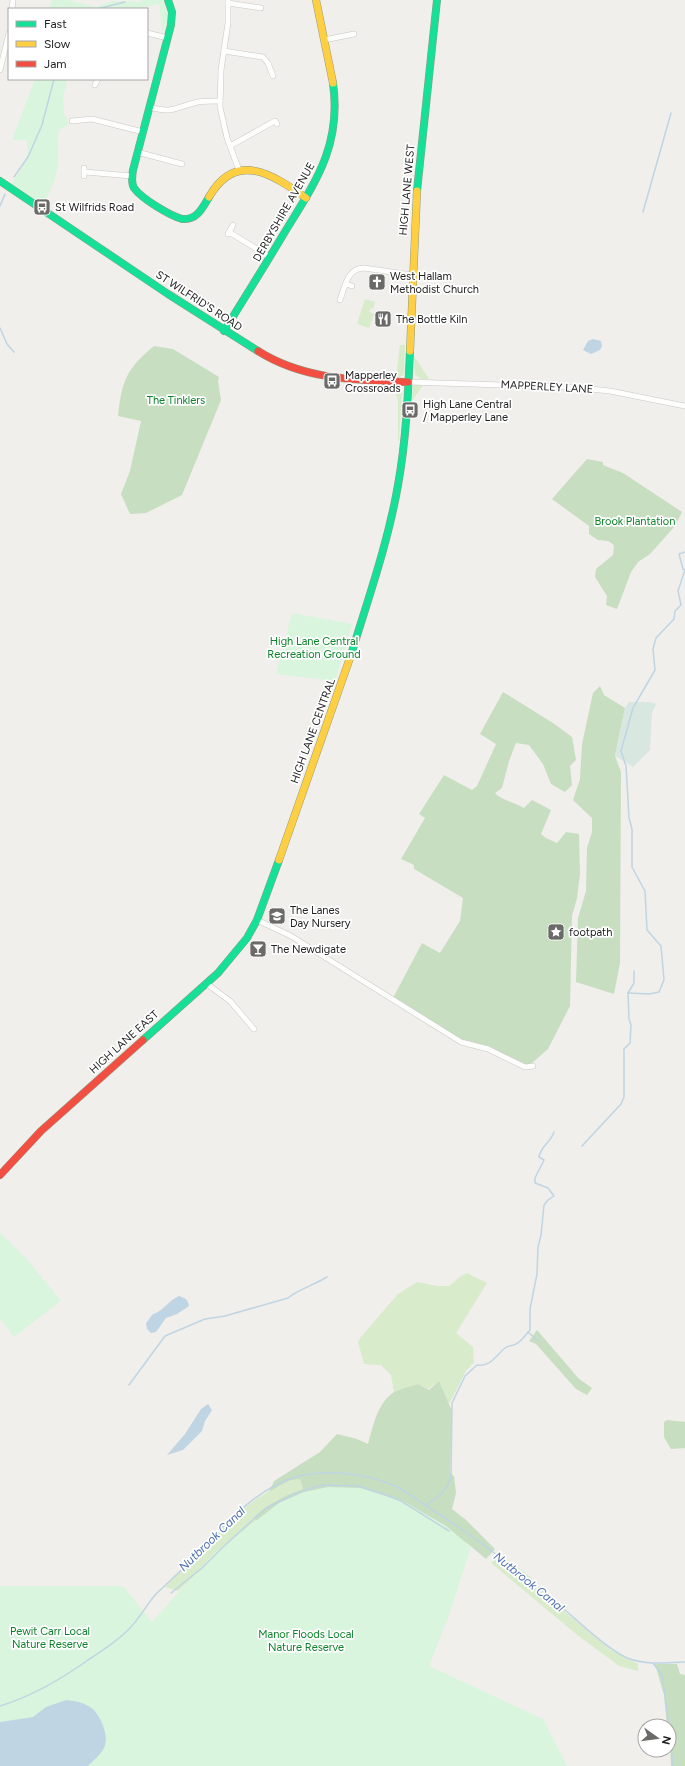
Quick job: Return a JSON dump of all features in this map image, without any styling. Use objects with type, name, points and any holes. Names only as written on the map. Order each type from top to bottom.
[{"type":"main road","points":[[168,0],[172,16],[168,38],[137,152],[132,176],[134,187],[140,194],[176,217],[186,219],[192,218],[200,211],[220,181],[239,170],[252,170],[267,173],[306,198]]},
{"type":"main road","name":"DERBYSHIRE AVENUE","points":[[224,331],[306,198],[327,158],[334,126],[335,104],[333,82],[316,0]]},
{"type":"main road","name":"HIGH LANE WEST","points":[[408,382],[412,275],[422,143],[437,0]]},
{"type":"main road","name":"ST WILFRID'S ROAD","points":[[0,181],[224,331],[273,361],[305,373],[344,379],[408,382]]},
{"type":"main road","name":"HIGH LANE CENTRAL","points":[[257,920],[335,705],[382,554],[398,486],[405,439],[408,382]]},
{"type":"main road","name":"HIGH LANE EAST","points":[[0,1175],[41,1131],[206,984],[243,944],[257,920]]},
{"type":"street","points":[[239,170],[222,122],[220,101],[228,22],[228,2],[261,8]]},
{"type":"street","points":[[342,30],[343,36]]},
{"type":"street","points":[[148,33],[168,38]]},
{"type":"street","points":[[324,40],[354,34]]},
{"type":"street","points":[[0,68],[8,37]]},
{"type":"street","points":[[224,51],[262,57],[268,63],[273,76]]},
{"type":"street","points":[[95,85],[98,80]]},
{"type":"street","points":[[150,107],[163,111],[170,111],[200,102],[220,101]]},
{"type":"street","points":[[72,122],[82,123],[92,119],[143,132]]},
{"type":"street","points":[[230,146],[275,121],[276,124]]},
{"type":"street","points":[[137,152],[176,160],[182,164]]},
{"type":"street","points":[[84,172],[132,176]]},
{"type":"street","points":[[233,225],[228,234],[270,257]]},
{"type":"street","points":[[340,300],[352,272],[362,268],[412,275]]},
{"type":"street","points":[[346,284],[352,286]]},
{"type":"street","name":"MAPPERLEY LANE","points":[[408,382],[570,387],[610,391],[685,406]]},
{"type":"street","points":[[257,920],[291,936],[461,1042],[488,1049],[525,1066],[533,1066]]},
{"type":"street","points":[[206,984],[230,1001],[254,1029]]},
{"type":"green space","points":[[52,0],[68,0],[96,7],[113,1],[141,2],[141,0],[163,0],[168,16],[165,27],[162,31],[159,4],[141,8],[49,8]]},
{"type":"green space","points":[[35,80],[68,80],[63,96],[64,114],[67,118],[68,125],[60,129],[58,133],[58,158],[55,180],[42,206],[11,185],[28,158],[27,140],[12,140]]},
{"type":"green space","points":[[365,299],[375,302],[373,309],[371,308],[369,312],[374,314],[369,328],[357,324]]},
{"type":"green space","points":[[400,345],[405,345],[404,374],[400,377],[396,377]]},
{"type":"green space","name":"The Tinklers","points":[[154,346],[173,349],[219,377],[218,381],[221,400],[182,495],[146,513],[130,514],[121,494],[130,471],[141,421],[118,416],[121,394],[131,369]]},
{"type":"green space","points":[[414,356],[429,379],[421,379],[415,375]]},
{"type":"green space","points":[[415,385],[423,385],[412,401],[413,387]]},
{"type":"green space","points":[[393,387],[399,387],[402,393],[399,441],[398,400]]},
{"type":"green space","name":"Brook Plantation","points":[[587,459],[603,462],[603,465],[623,473],[682,512],[675,526],[650,554],[638,562],[631,572],[617,609],[606,605],[607,596],[595,577],[596,569],[613,555],[614,545],[608,541],[598,540],[589,534],[589,526],[552,499]]},
{"type":"green space","name":"High Lane Central Recreation Ground","points":[[292,613],[352,624],[335,681],[276,674]]},
{"type":"green space","points":[[600,686],[604,695],[625,708],[615,756],[621,772],[620,963],[614,994],[576,982],[578,918],[586,891],[587,848],[592,832],[592,818],[573,800],[580,779],[582,744],[593,693]]},
{"type":"green space","points":[[503,692],[553,723],[572,737],[576,760],[570,766],[572,785],[565,792],[551,784],[543,764],[529,745],[516,743],[509,761],[502,788],[495,793],[502,798],[524,808],[532,800],[551,810],[541,834],[546,838],[557,843],[566,832],[579,834],[580,874],[577,898],[572,916],[570,1006],[548,1049],[532,1063],[525,1065],[489,1046],[463,1040],[393,998],[422,943],[440,953],[460,921],[463,898],[414,869],[414,865],[401,859],[425,818],[419,814],[444,775],[472,790],[477,786],[496,744],[480,734]]},
{"type":"green space","points":[[0,1233],[25,1257],[61,1301],[14,1337],[0,1319]]},
{"type":"green space","points":[[467,1273],[487,1283],[456,1333],[473,1347],[474,1362],[466,1371],[449,1404],[439,1381],[428,1389],[418,1384],[394,1392],[391,1375],[381,1365],[364,1364],[358,1342],[360,1338],[398,1294],[417,1282],[437,1286],[449,1286]]},
{"type":"green space","points":[[537,1330],[579,1379],[592,1388],[587,1395],[576,1389],[536,1344],[529,1341]]},
{"type":"green space","points":[[439,1381],[452,1411],[450,1473],[454,1476],[456,1493],[452,1509],[466,1520],[495,1549],[486,1559],[468,1544],[434,1523],[257,1522],[254,1517],[265,1508],[283,1497],[303,1489],[300,1479],[296,1479],[284,1483],[269,1492],[274,1481],[320,1452],[337,1434],[357,1439],[368,1444],[376,1416],[383,1402],[388,1397],[396,1391],[418,1384],[429,1390]]},
{"type":"green space","points":[[667,1420],[685,1422],[685,1448],[671,1449],[664,1437],[664,1422]]},
{"type":"green space","points":[[295,1479],[300,1479],[303,1489],[277,1500],[259,1512],[254,1517],[257,1522],[178,1591],[165,1587],[224,1525],[258,1498],[276,1487]]},
{"type":"green space","name":"Manor Floods Local Nature Reserve","points":[[328,1487],[360,1488],[401,1500],[446,1526],[471,1547],[448,1618],[429,1666],[543,1719],[567,1766],[0,1766],[0,1586],[123,1586],[152,1622],[215,1552],[279,1503],[304,1492]]},
{"type":"green space","points":[[499,1553],[532,1578],[531,1584],[611,1650],[638,1664],[638,1671],[619,1666],[576,1634],[491,1563]]},
{"type":"green space","points":[[655,1664],[677,1664],[680,1674],[685,1675],[685,1766],[671,1766],[671,1758],[677,1758],[677,1718],[666,1718],[664,1695]]},
{"type":"shaded area","points":[[629,702],[650,702],[656,704],[652,713],[650,750],[633,767],[615,756],[625,708]]},
{"type":"water","points":[[593,339],[601,341],[602,346],[600,350],[591,354],[583,350],[588,341]]},
{"type":"water","points":[[179,1296],[186,1299],[189,1306],[177,1314],[166,1318],[156,1332],[151,1333],[147,1329],[146,1323],[153,1314]]},
{"type":"water","points":[[208,1404],[212,1410],[205,1421],[202,1431],[183,1450],[167,1455],[185,1434],[201,1409]]},
{"type":"water","points":[[66,1700],[87,1705],[93,1710],[100,1718],[106,1735],[105,1745],[102,1751],[88,1766],[0,1766],[0,1722],[33,1717],[46,1707]]},
{"type":"waterway","points":[[101,8],[125,2]]},
{"type":"waterway","points":[[14,177],[28,157],[42,125],[54,80]]},
{"type":"waterway","points":[[643,212],[671,113]]},
{"type":"waterway","points":[[0,206],[5,194]]},
{"type":"waterway","points":[[0,328],[7,344],[14,352]]},
{"type":"waterway","points":[[685,552],[679,554],[683,569],[685,570]]},
{"type":"waterway","points":[[628,993],[649,994],[659,992],[664,980],[661,946],[647,930],[645,891],[632,867],[632,829],[629,818],[626,766],[621,751],[633,708],[655,670],[653,649],[656,638],[674,619],[675,611],[681,605],[678,591],[685,570]]},
{"type":"waterway","points":[[582,1146],[621,1104],[624,1097],[624,1049],[630,1043],[631,1025],[629,1019],[628,993],[634,983],[634,971]]},
{"type":"waterway","points":[[426,1505],[442,1493],[450,1481],[452,1403],[465,1376],[477,1365],[489,1363],[505,1348],[518,1343],[530,1330],[530,1309],[537,1274],[538,1247],[541,1235],[544,1205],[554,1196],[548,1188],[535,1183],[535,1178],[544,1160],[539,1157],[540,1153],[551,1139],[554,1132]]},
{"type":"waterway","points":[[129,1385],[165,1336],[205,1319],[225,1316],[288,1298],[327,1277]]},
{"type":"waterway","points":[[528,1332],[538,1341]]},
{"type":"waterway","name":"Nutbrook Canal","points":[[0,1706],[24,1697],[57,1681],[104,1650],[119,1638],[136,1622],[156,1594],[221,1528],[236,1514],[266,1491],[282,1482],[299,1476],[321,1473],[342,1473],[364,1476],[391,1484],[408,1493],[495,1553],[543,1591],[601,1641],[627,1658],[648,1663],[685,1662]]},
{"type":"waterway","points":[[171,1593],[202,1568],[266,1508],[299,1492],[319,1486],[359,1486],[391,1497],[401,1501],[449,1531]]},
{"type":"waterway","points":[[653,1663],[662,1675],[668,1718]]},
{"type":"waterway","points":[[672,1758],[673,1766]]},
{"type":"traffic: fast","points":[[168,0],[172,12],[171,25],[133,170],[132,184],[134,188],[149,202],[182,219],[192,218],[195,216],[209,197]]},
{"type":"traffic: fast","points":[[417,191],[437,0]]},
{"type":"traffic: fast","points":[[224,331],[305,199],[323,164],[333,127],[335,106],[333,83]]},
{"type":"traffic: fast","points":[[0,181],[168,294],[258,351]]},
{"type":"traffic: fast","points":[[351,655],[377,571],[394,507],[405,435],[410,351]]},
{"type":"traffic: fast","points":[[143,1040],[218,973],[247,938],[257,920],[279,860]]},
{"type":"traffic: slow","points":[[316,0],[333,83]]},
{"type":"traffic: slow","points":[[209,197],[220,183],[231,174],[243,170],[255,171],[267,175],[280,181],[306,198]]},
{"type":"traffic: slow","points":[[410,351],[417,191]]},
{"type":"traffic: slow","points":[[279,860],[351,655]]},
{"type":"traffic: jam","points":[[258,351],[275,361],[293,368],[330,377],[408,382]]},
{"type":"traffic: jam","points":[[0,1175],[41,1131],[143,1040]]},
{"type":"place","name":"St Wilfrids Road","points":[[42,207]]},
{"type":"place","name":"West Hallam Methodist Church","points":[[377,282]]},
{"type":"place","name":"The Bottle Kiln","points":[[383,319]]},
{"type":"place","name":"Mapperley Crossroads","points":[[332,381]]},
{"type":"place","name":"High Lane Central / Mapperley Lane","points":[[410,410]]},
{"type":"place","name":"The Lanes Day Nursery","points":[[277,916]]},
{"type":"place","name":"footpath","points":[[556,932]]},
{"type":"place","name":"The Newdigate","points":[[258,949]]},
{"type":"park label","name":"Pewit Carr Local Nature Reserve","points":[[50,1637]]}]
